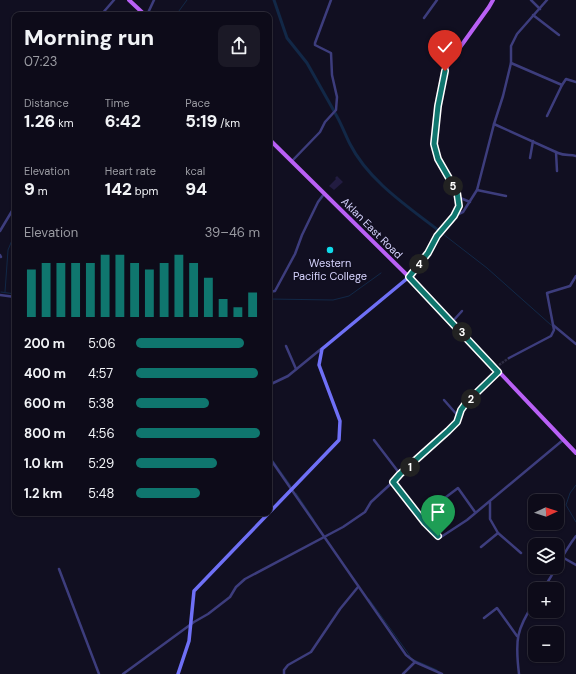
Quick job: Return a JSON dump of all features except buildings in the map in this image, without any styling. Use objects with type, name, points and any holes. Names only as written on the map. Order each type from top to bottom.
[{"type":"main road","points":[[129,0],[143,12]]},
{"type":"main road","points":[[272,510],[339,440],[340,421],[318,364],[322,349],[409,277],[428,253],[437,236],[454,216],[459,206],[458,196],[438,159],[435,149],[435,132],[442,81],[448,64],[490,7],[493,0]]},
{"type":"main road","name":"Aklan East Road","points":[[272,142],[409,277],[576,453]]},
{"type":"main road","points":[[178,674],[189,641],[194,591],[266,516]]},
{"type":"street","points":[[104,12],[114,0]]},
{"type":"street","points":[[136,0],[136,6]]},
{"type":"street","points":[[148,12],[154,0]]},
{"type":"street","points":[[292,161],[320,132],[325,122],[336,110],[338,104],[332,75],[331,53],[315,45],[330,0]]},
{"type":"street","points":[[424,18],[436,0]]},
{"type":"street","points":[[530,0],[540,9]]},
{"type":"street","points":[[454,216],[463,212],[477,190],[511,63],[511,46],[517,34],[547,0]]},
{"type":"street","points":[[533,15],[559,35]]},
{"type":"street","points":[[511,63],[562,85]]},
{"type":"street","points":[[546,116],[566,79],[575,83]]},
{"type":"street","points":[[494,124],[567,156],[576,156]]},
{"type":"street","points":[[530,158],[532,141]]},
{"type":"street","points":[[556,151],[557,171]]},
{"type":"street","points":[[477,190],[506,196]]},
{"type":"street","points":[[272,292],[275,291],[295,254],[302,235],[324,193]]},
{"type":"street","points":[[458,196],[470,202]]},
{"type":"street","points":[[0,230],[12,211]]},
{"type":"street","points":[[509,358],[551,336],[554,330],[547,293],[570,286],[576,276]]},
{"type":"street","points":[[0,295],[12,297]]},
{"type":"street","points":[[452,322],[462,311]]},
{"type":"street","points":[[553,325],[576,344]]},
{"type":"street","points":[[286,346],[296,369]]},
{"type":"street","points":[[272,384],[288,376],[322,349]]},
{"type":"street","points":[[494,368],[499,365]]},
{"type":"street","points":[[123,674],[208,614],[230,597],[236,587],[245,580],[324,538],[362,514],[371,502],[457,422],[461,410],[466,403],[498,372]]},
{"type":"street","points":[[444,400],[459,417]]},
{"type":"street","points":[[374,440],[400,474]]},
{"type":"street","points":[[393,482],[425,523],[441,537],[467,520],[563,440]]},
{"type":"street","points":[[272,462],[406,655],[415,662],[442,674]]},
{"type":"street","points":[[421,516],[458,488],[475,512]]},
{"type":"street","points":[[490,501],[490,519],[498,533],[521,553]]},
{"type":"street","points":[[481,546],[498,533]]},
{"type":"street","points":[[564,553],[576,536]]},
{"type":"street","points":[[564,558],[576,565]]},
{"type":"street","points":[[59,569],[99,674]]},
{"type":"street","points":[[284,674],[284,670],[288,665],[311,652],[340,609],[358,587]]},
{"type":"street","points":[[484,618],[497,608],[517,636]]},
{"type":"street","points":[[520,674],[517,636],[528,613]]},
{"type":"street","points":[[403,674],[415,662]]},
{"type":"waterway","points":[[178,12],[187,0]]},
{"type":"waterway","points":[[274,0],[287,38],[307,63],[334,111]]},
{"type":"waterway","points":[[335,113],[350,144],[367,169],[389,192],[438,230]]},
{"type":"waterway","points":[[443,234],[487,268],[551,325]]},
{"type":"waterway","points":[[5,292],[8,250],[12,240]]},
{"type":"waterway","points":[[272,299],[333,300],[349,296],[381,273]]},
{"type":"waterway","points":[[1,292],[12,294]]},
{"type":"waterway","points":[[272,459],[291,486]]},
{"type":"waterway","points":[[576,485],[570,493],[566,505],[576,522]]},
{"type":"waterway","points":[[296,493],[314,520]]},
{"type":"waterway","points":[[369,599],[410,656]]},
{"type":"waterway","points":[[412,659],[437,670]]},
{"type":"tunnel","points":[[499,365],[509,358]]},
{"type":"place","name":"Western Pacific College","points":[[330,250]]},
{"type":"route","points":[[438,536],[425,523],[393,482],[457,422],[461,410],[466,403],[498,372],[409,277],[428,253],[437,236],[454,216],[459,206],[457,192],[438,159],[434,144],[438,106],[445,71]]}]
